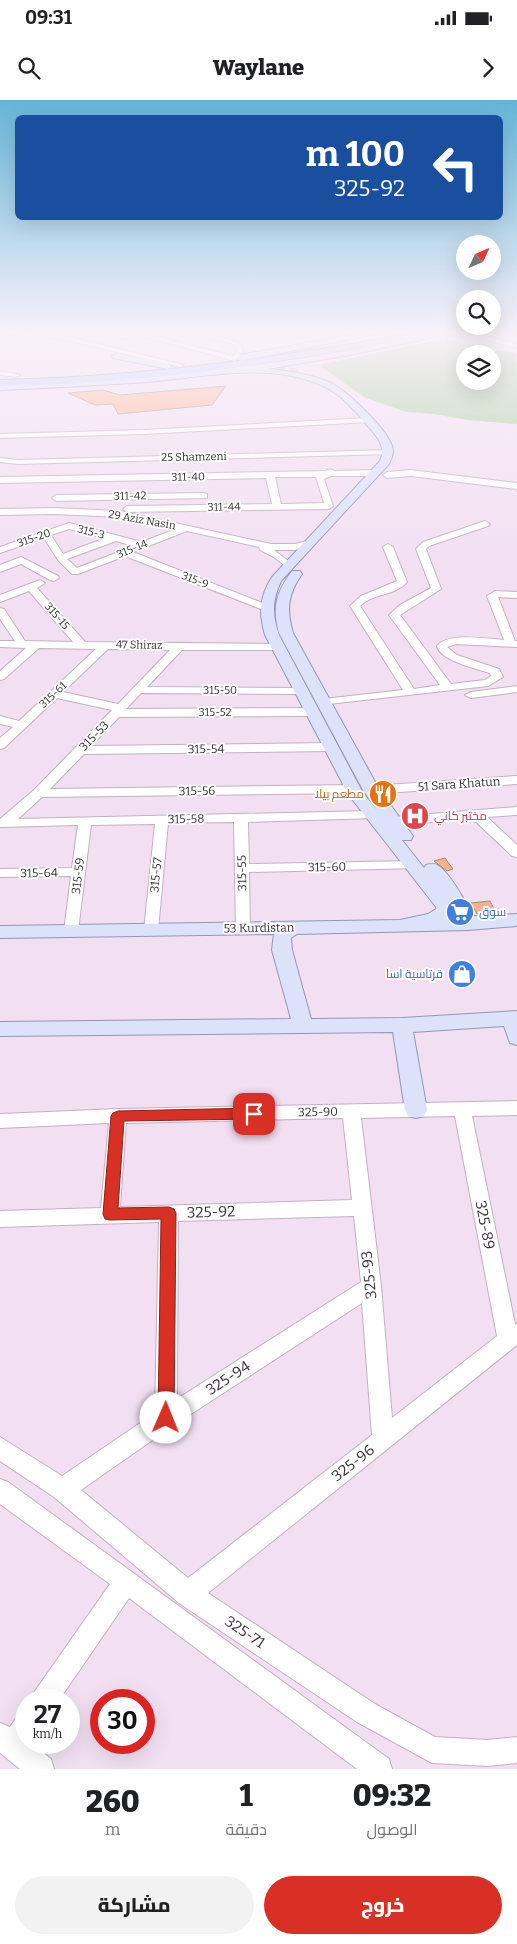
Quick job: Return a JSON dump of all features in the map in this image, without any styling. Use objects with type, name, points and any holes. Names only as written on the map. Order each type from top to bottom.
[{"type":"main road","points":[[354,407],[383,438]]},
{"type":"main road","points":[[361,407],[379,427],[389,452],[381,474]]},
{"type":"main road","points":[[364,407],[396,441],[400,453],[396,464],[381,474],[289,582],[280,602],[281,614],[286,633],[371,790],[468,924]]},
{"type":"main road","points":[[351,508],[311,543],[276,580],[266,602],[266,608],[275,641],[354,789],[371,815],[413,865],[445,894],[446,908],[442,915],[402,926]]},
{"type":"main road","points":[[291,670],[306,668]]},
{"type":"main road","name":"53 Kurdistan","points":[[0,932],[402,926],[517,920]]},
{"type":"main road","points":[[295,928],[289,929],[282,936],[282,950],[303,1026]]},
{"type":"main road","points":[[0,1029],[402,1025],[515,1019],[517,1038]]},
{"type":"main road","points":[[402,1025],[416,1110]]},
{"type":"street","points":[[0,436],[144,432],[367,420]]},
{"type":"street","name":"25 Shamzeni","points":[[0,460],[18,462],[389,452]]},
{"type":"street","points":[[326,454],[330,474]]},
{"type":"street","points":[[227,457],[230,476]]},
{"type":"street","points":[[120,512],[124,459]]},
{"type":"street","points":[[0,479],[18,462]]},
{"type":"street","points":[[398,465],[412,471],[517,485]]},
{"type":"street","name":"311-40","points":[[0,479],[414,473],[517,485]]},
{"type":"street","name":"311-44","points":[[120,512],[206,508],[329,506],[319,478],[330,474]]},
{"type":"street","points":[[270,475],[277,506]]},
{"type":"street","points":[[203,477],[206,508]]},
{"type":"street","points":[[54,511],[59,479]]},
{"type":"street","name":"311-42","points":[[56,498],[204,496]]},
{"type":"street","name":"29 Aziz Nasin","points":[[0,512],[120,512],[253,543],[283,548],[311,543]]},
{"type":"street","points":[[448,688],[394,615],[403,606],[428,596],[436,590],[421,549],[426,544],[485,524]]},
{"type":"street","name":"315-20","points":[[0,550],[69,526]]},
{"type":"street","name":"315-3","points":[[69,526],[142,545]]},
{"type":"street","name":"315-14","points":[[61,558],[75,572],[188,528]]},
{"type":"street","points":[[46,534],[61,558],[116,538]]},
{"type":"street","name":"29 Aziz Nasin","points":[[253,543],[272,552],[289,566]]},
{"type":"street","points":[[388,547],[402,582],[395,588],[359,600],[355,606],[412,693]]},
{"type":"street","name":"315-9","points":[[124,552],[266,608]]},
{"type":"street","points":[[0,569],[21,560],[54,578],[0,599]]},
{"type":"street","name":"315-15","points":[[31,586],[82,645]]},
{"type":"street","points":[[327,708],[412,693],[485,684],[492,681],[498,675],[495,671],[449,655],[442,649],[443,644],[456,641],[514,644],[512,632],[492,596],[495,594],[517,595]]},
{"type":"street","points":[[1,614],[22,644]]},
{"type":"street","name":"47 Shiraz","points":[[0,644],[240,647],[275,641]]},
{"type":"street","points":[[0,677],[37,644]]},
{"type":"street","name":"315-61","points":[[0,745],[106,645]]},
{"type":"street","name":"315-53","points":[[3,823],[40,793],[180,646]]},
{"type":"street","name":"315-50","points":[[139,690],[302,691]]},
{"type":"street","points":[[327,708],[517,690]]},
{"type":"street","name":"315-52","points":[[54,694],[119,710],[313,712]]},
{"type":"street","points":[[0,720],[21,725]]},
{"type":"street","name":"315-54","points":[[81,750],[332,747]]},
{"type":"street","name":"51 Sara Khatun","points":[[371,790],[517,780]]},
{"type":"street","name":"315-56","points":[[40,793],[354,789]]},
{"type":"street","points":[[393,821],[517,812]]},
{"type":"street","points":[[476,814],[517,853]]},
{"type":"street","name":"315-58","points":[[3,823],[371,815]]},
{"type":"street","name":"315-55","points":[[241,818],[243,929]]},
{"type":"street","name":"315-57","points":[[151,930],[162,819]]},
{"type":"street","name":"315-59","points":[[72,931],[85,821]]},
{"type":"street","name":"315-60","points":[[242,868],[413,865]]},
{"type":"street","name":"315-64","points":[[0,874],[78,872]]},
{"type":"street","name":"325-90","points":[[0,1121],[118,1116],[517,1108]]},
{"type":"street","name":"325-89","points":[[462,1109],[512,1336]]},
{"type":"street","name":"325-93","points":[[351,1112],[371,1286],[383,1439]]},
{"type":"street","points":[[110,1214],[118,1116]]},
{"type":"street","name":"325-92","points":[[0,1219],[110,1214],[362,1208]]},
{"type":"street","points":[[166,1418],[169,1213]]},
{"type":"street","name":"325-94","points":[[62,1489],[166,1418],[371,1286]]},
{"type":"street","name":"325-96","points":[[188,1594],[512,1336]]},
{"type":"street","name":"325-71","points":[[0,1448],[62,1489],[188,1594],[366,1713],[432,1750],[487,1753],[517,1750]]},
{"type":"street","points":[[0,1490],[126,1580],[379,1769]]},
{"type":"street","points":[[52,1689],[126,1580]]},
{"type":"street","points":[[13,1736],[41,1769]]},
{"type":"green space","points":[[392,407],[517,407],[517,424],[467,420],[434,414],[406,412]]},
{"type":"building","points":[[114,407],[192,407],[118,414]]},
{"type":"building","points":[[445,858],[453,869],[447,871],[434,861]]},
{"type":"building","points":[[490,901],[496,913],[477,914],[471,903]]},
{"type":"place","name":"مطعم بيلا","points":[[383,794]]},
{"type":"place","name":"مختبر كاني","points":[[415,816]]},
{"type":"place","name":"سوق","points":[[460,912]]},
{"type":"place","name":"قرتاسیة اسا","points":[[462,974]]},
{"type":"route","points":[[166,1418],[169,1213],[110,1214],[118,1116],[254,1114]]}]
